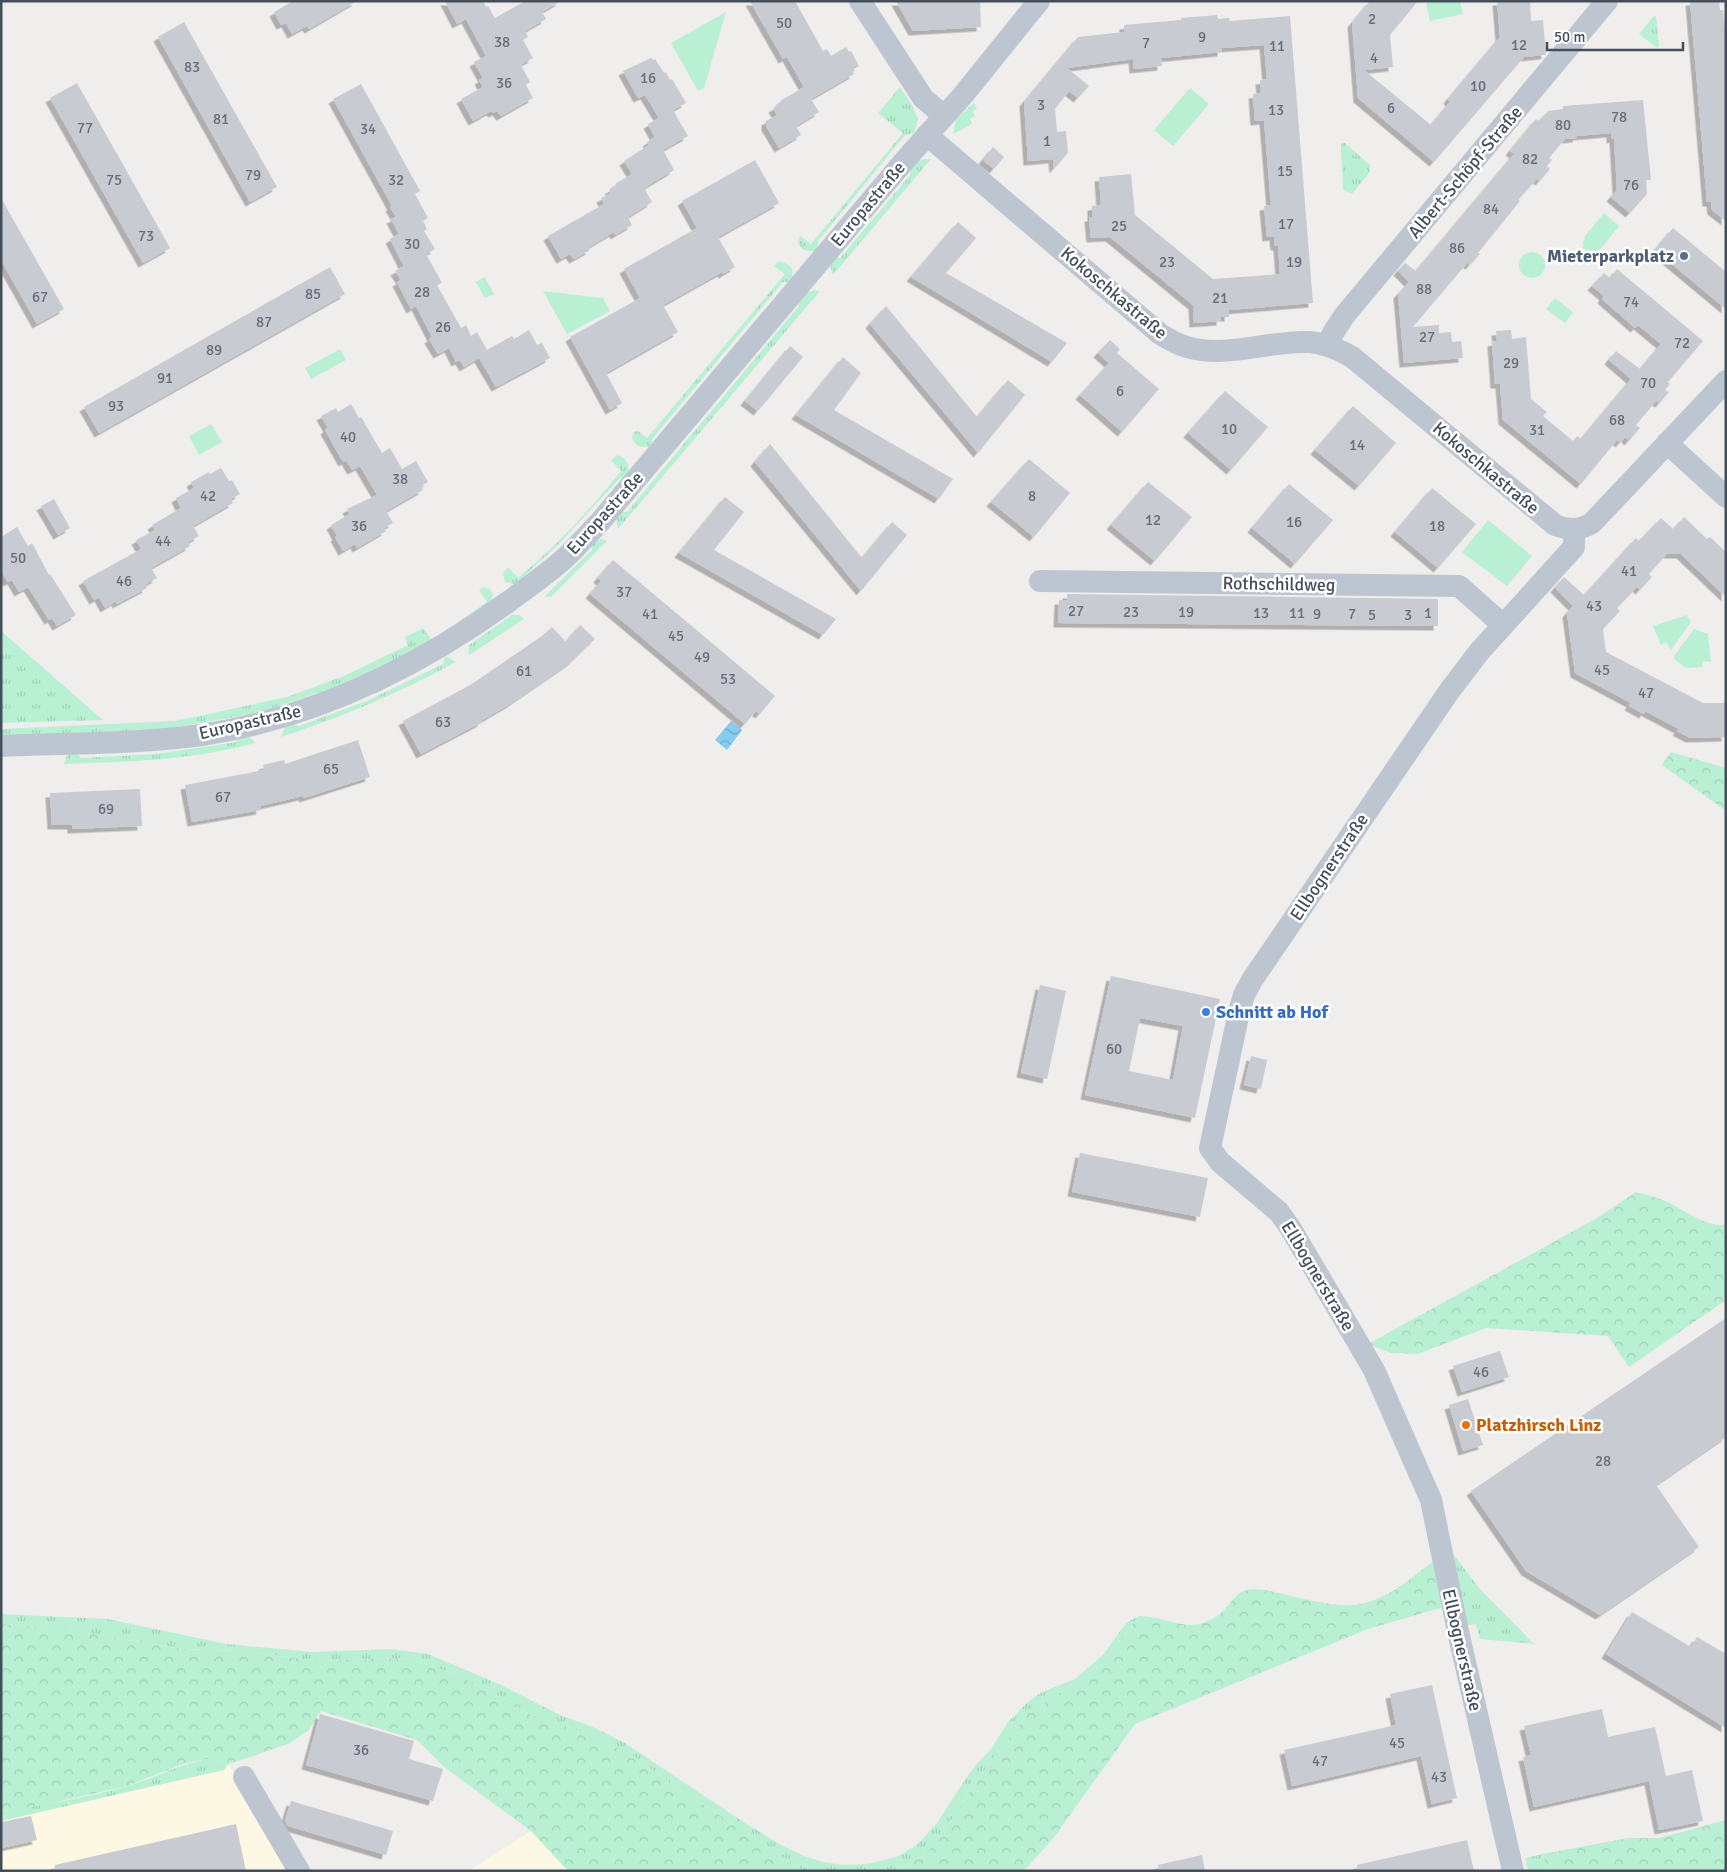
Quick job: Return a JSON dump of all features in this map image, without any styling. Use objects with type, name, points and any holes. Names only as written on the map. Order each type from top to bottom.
[{"type":"street","points":[[860,1],[923,98],[944,116]]},
{"type":"street","name":"Europastraße","points":[[1,746],[168,738],[201,735],[256,724],[332,700],[367,685],[412,664],[474,627],[564,558],[599,522],[927,135],[964,94],[1039,1]]},
{"type":"street","name":"Albert-Schöpf-Straße","points":[[1328,345],[1344,316],[1607,1]]},
{"type":"street","name":"Kokoschkastraße","points":[[927,135],[1160,334],[1188,347],[1207,350],[1309,342],[1328,345],[1352,356],[1555,525],[1574,530]]},
{"type":"street","points":[[1574,530],[1585,527],[1592,522],[1726,381]]},
{"type":"street","points":[[1668,443],[1726,497]]},
{"type":"street","name":"Ellbognerstraße","points":[[1513,1871],[1461,1646],[1430,1500],[1374,1370],[1292,1229],[1279,1212],[1220,1162],[1210,1148],[1239,1012],[1247,988],[1450,690],[1503,624],[1574,546],[1574,530]]},
{"type":"street","name":"Rothschildweg","points":[[1040,581],[1459,586],[1503,624]]},
{"type":"street","points":[[244,1777],[299,1871]]},
{"type":"shaded area","points":[[228,1764],[292,1871],[1,1871],[1,1821],[224,1770]]},
{"type":"shaded area","points":[[531,1831],[568,1871],[468,1871]]},
{"type":"green space","points":[[1460,1],[1463,14],[1430,21],[1426,3]]},
{"type":"green space","points":[[726,12],[704,88],[698,91],[671,43]]},
{"type":"green space","points":[[1656,16],[1659,46],[1657,48],[1639,34]]},
{"type":"green space","points":[[900,87],[912,105],[918,119],[914,133],[905,135],[818,241],[818,249],[811,251],[803,250],[798,242],[800,236],[811,244],[903,133],[878,113]]},
{"type":"green space","points":[[1190,88],[1209,104],[1173,146],[1154,130]]},
{"type":"green space","points":[[974,103],[977,109],[972,111],[975,116],[970,119],[972,124],[953,134],[956,119]]},
{"type":"green space","points":[[1342,143],[1345,143],[1370,165],[1370,172],[1352,194],[1343,190]]},
{"type":"green space","points":[[931,159],[833,275],[830,264],[832,258],[840,258],[910,175],[910,166],[916,161]]},
{"type":"green space","points":[[1604,213],[1619,226],[1599,251],[1592,251],[1590,253],[1582,247],[1584,245],[1582,243],[1585,239],[1584,237]]},
{"type":"green space","points":[[1532,252],[1541,256],[1545,265],[1541,274],[1532,278],[1523,274],[1519,265],[1523,256]]},
{"type":"green space","points":[[777,262],[786,263],[791,268],[793,274],[790,282],[783,282],[652,439],[650,446],[642,447],[638,445],[632,438],[634,432],[638,431],[647,438],[785,274],[774,266]]},
{"type":"green space","points":[[485,277],[494,294],[485,298],[476,282]]},
{"type":"green space","points":[[814,290],[820,291],[618,529],[616,518],[618,512],[627,512],[798,307],[803,296]]},
{"type":"green space","points":[[543,291],[603,298],[610,311],[567,334]]},
{"type":"green space","points":[[1555,298],[1573,312],[1565,323],[1546,309]]},
{"type":"green space","points":[[340,349],[346,360],[311,379],[305,368]]},
{"type":"green space","points":[[211,424],[222,442],[199,455],[189,436]]},
{"type":"green space","points":[[618,455],[628,464],[627,478],[620,478],[557,546],[526,574],[525,582],[516,585],[505,582],[503,574],[507,568],[518,578],[559,540],[597,500],[621,471],[611,460]]},
{"type":"green space","points":[[1488,520],[1532,556],[1507,586],[1462,552]]},
{"type":"green space","points":[[601,539],[607,541],[551,597],[544,597],[592,550],[592,543]]},
{"type":"green space","points":[[484,587],[490,589],[493,595],[491,601],[428,644],[353,681],[258,713],[149,732],[1,736],[1,729],[175,721],[287,697],[344,676],[408,645],[405,637],[423,628],[432,640],[487,602],[479,590]]},
{"type":"green space","points":[[512,615],[519,615],[524,619],[469,655],[469,645]]},
{"type":"green space","points":[[1687,615],[1691,622],[1671,650],[1666,642],[1661,645],[1653,626]]},
{"type":"green space","points":[[1694,629],[1708,634],[1711,662],[1703,661],[1702,667],[1686,668],[1675,660],[1674,656]]},
{"type":"green space","points":[[1,631],[103,720],[1,723]]},
{"type":"green space","points":[[445,657],[456,662],[370,704],[281,737],[285,727],[292,723],[299,726],[369,700],[443,664]]},
{"type":"green space","points":[[240,736],[249,736],[255,743],[184,757],[64,764],[67,755],[76,752],[81,758],[157,754],[236,742]]},
{"type":"green space","points":[[1671,752],[1726,768],[1726,811],[1662,765]]},
{"type":"green space","points":[[1636,1192],[1670,1203],[1702,1221],[1719,1225],[1726,1224],[1726,1300],[1629,1367],[1608,1336],[1486,1328],[1418,1354],[1391,1353],[1368,1344],[1597,1218]]},
{"type":"green space","points":[[1447,1546],[1480,1589],[1534,1644],[1480,1639],[1476,1624],[1462,1626]]},
{"type":"green space","points":[[1437,1558],[1447,1606],[1368,1629],[1135,1724],[1055,1836],[1024,1871],[893,1871],[926,1854],[950,1822],[982,1773],[1028,1714],[1087,1675],[1110,1654],[1139,1616],[1181,1624],[1197,1624],[1215,1617],[1240,1593],[1252,1589],[1271,1591],[1329,1604],[1354,1605],[1380,1598],[1404,1584]]},
{"type":"green space","points":[[1,1614],[108,1619],[226,1644],[313,1652],[391,1649],[428,1654],[501,1685],[560,1715],[593,1727],[625,1743],[781,1845],[804,1856],[823,1862],[844,1865],[867,1864],[896,1857],[917,1845],[937,1823],[975,1766],[991,1749],[1008,1722],[1030,1700],[1042,1692],[1075,1679],[1103,1655],[1126,1623],[1139,1616],[1110,1654],[1087,1675],[1028,1714],[982,1773],[950,1822],[926,1854],[893,1871],[803,1871],[680,1790],[633,1756],[587,1733],[529,1714],[504,1698],[455,1674],[425,1664],[401,1658],[318,1661],[240,1651],[183,1649],[62,1629],[1,1624]]},
{"type":"green space","points":[[1,1624],[62,1629],[183,1649],[240,1651],[318,1661],[401,1658],[425,1664],[455,1674],[504,1698],[529,1714],[587,1733],[633,1756],[680,1790],[803,1871],[568,1871],[531,1831],[444,1767],[417,1740],[321,1711],[309,1730],[288,1744],[241,1760],[228,1764],[207,1759],[186,1763],[127,1786],[38,1806],[1,1811]]},
{"type":"green space","points":[[207,1759],[228,1764],[224,1770],[1,1821],[1,1811],[64,1801],[112,1790]]},
{"type":"green space","points":[[1726,1820],[1726,1871],[1547,1871],[1543,1854],[1628,1838],[1659,1838]]},
{"type":"green space","points":[[1543,1854],[1547,1871],[1528,1871],[1525,1858]]},
{"type":"water","points":[[731,721],[742,730],[727,750],[715,740]]},
{"type":"building","points":[[293,1],[357,1],[309,29],[307,26],[292,34],[286,23],[281,25],[274,12]]},
{"type":"building","points":[[445,1],[483,1],[495,18],[525,1],[561,1],[542,12],[546,19],[525,31],[528,37],[523,40],[533,58],[521,65],[530,82],[526,85],[533,98],[501,116],[497,111],[493,113],[491,111],[473,121],[461,99],[483,87],[479,80],[483,78],[474,62],[486,56],[466,19],[457,24]]},
{"type":"building","points":[[750,1],[795,1],[823,51],[827,49],[831,56],[846,47],[849,52],[851,51],[859,66],[852,70],[854,74],[811,99],[819,112],[796,126],[801,135],[779,148],[766,126],[766,121],[777,115],[773,108],[782,103],[780,101],[804,87],[787,57],[783,59]]},
{"type":"building","points":[[896,1],[980,1],[981,27],[913,31]]},
{"type":"building","points":[[1370,1],[1418,1],[1390,35],[1393,67],[1364,70],[1431,125],[1450,102],[1448,99],[1500,37],[1497,1],[1530,1],[1531,21],[1543,20],[1546,54],[1524,57],[1434,162],[1358,98],[1352,23]]},
{"type":"building","points":[[1690,1],[1719,1],[1720,10],[1723,10],[1726,39],[1726,221],[1712,210],[1711,202],[1707,202]]},
{"type":"building","points":[[1217,15],[1218,19],[1229,18],[1230,21],[1290,16],[1313,303],[1229,310],[1229,317],[1221,317],[1221,321],[1194,323],[1193,305],[1110,237],[1091,238],[1089,217],[1092,217],[1092,206],[1101,205],[1099,177],[1131,174],[1135,215],[1213,279],[1280,274],[1278,246],[1275,246],[1274,236],[1267,237],[1264,206],[1271,205],[1264,120],[1255,121],[1253,94],[1261,93],[1260,80],[1267,79],[1264,45],[1222,48],[1222,52],[1161,58],[1162,66],[1134,69],[1133,59],[1067,68],[1089,86],[1078,98],[1069,91],[1055,109],[1057,132],[1066,131],[1068,153],[1054,169],[1053,159],[1028,161],[1024,102],[1078,37],[1124,32],[1124,25]]},
{"type":"building","points":[[184,22],[277,187],[250,202],[158,37]]},
{"type":"building","points":[[651,58],[655,59],[670,80],[672,79],[686,103],[673,110],[688,136],[663,150],[674,170],[644,188],[652,202],[628,217],[632,225],[615,235],[614,232],[589,247],[590,250],[574,259],[570,254],[561,259],[548,236],[604,204],[601,198],[611,193],[609,190],[616,186],[615,184],[632,174],[624,161],[649,145],[647,142],[655,137],[648,124],[659,118],[645,95],[638,98],[623,71]]},
{"type":"building","points":[[77,83],[170,248],[143,263],[50,98]]},
{"type":"building","points":[[361,84],[420,191],[415,194],[428,218],[423,221],[427,229],[424,231],[435,249],[426,254],[442,283],[437,285],[461,328],[466,325],[471,336],[477,332],[487,350],[512,336],[514,339],[529,330],[537,345],[542,343],[550,358],[496,387],[479,358],[464,367],[460,360],[456,362],[449,348],[438,354],[429,339],[432,337],[416,306],[411,309],[397,282],[401,280],[395,271],[404,266],[390,239],[399,234],[391,219],[396,217],[390,207],[392,206],[333,99]]},
{"type":"building","points":[[1643,100],[1651,180],[1646,180],[1647,194],[1630,213],[1611,197],[1617,190],[1614,138],[1611,139],[1611,133],[1565,139],[1549,158],[1552,160],[1547,166],[1550,169],[1540,181],[1537,179],[1518,200],[1520,201],[1478,253],[1480,254],[1470,265],[1467,263],[1413,327],[1439,325],[1439,333],[1451,332],[1452,342],[1461,341],[1463,358],[1404,363],[1398,294],[1409,282],[1398,271],[1405,263],[1416,271],[1514,154],[1510,151],[1536,119],[1539,121],[1548,111],[1563,109],[1563,106]]},
{"type":"building","points":[[993,147],[1004,157],[994,169],[983,160]]},
{"type":"building","points":[[755,160],[779,203],[718,237],[735,267],[723,274],[722,272],[663,305],[678,332],[606,373],[622,403],[610,410],[570,337],[640,298],[624,269],[697,228],[682,201]]},
{"type":"building","points":[[1,198],[64,309],[37,324],[1,260]]},
{"type":"building","points":[[958,222],[976,238],[946,273],[1067,343],[1052,362],[911,277]]},
{"type":"building","name":"Mieterparkplatz","points":[[1673,228],[1726,272],[1726,309],[1655,250]]},
{"type":"building","points":[[330,267],[345,294],[99,433],[84,407]]},
{"type":"building","points":[[1617,269],[1703,341],[1668,382],[1670,384],[1665,390],[1669,392],[1660,403],[1656,401],[1636,425],[1640,428],[1629,441],[1625,437],[1620,443],[1617,440],[1581,484],[1503,420],[1500,384],[1495,384],[1492,342],[1497,341],[1496,331],[1511,330],[1512,339],[1526,337],[1531,399],[1547,412],[1543,416],[1573,441],[1577,436],[1581,439],[1631,379],[1609,360],[1616,351],[1640,369],[1661,344],[1638,325],[1635,328],[1602,299],[1604,296],[1592,286],[1604,273],[1610,278]]},
{"type":"building","points":[[886,306],[977,417],[1008,380],[1025,395],[978,453],[870,324]]},
{"type":"building","points":[[1110,340],[1120,349],[1112,359],[1117,353],[1159,389],[1122,432],[1080,395],[1109,363],[1098,353]]},
{"type":"building","points":[[790,346],[803,357],[758,411],[745,401]]},
{"type":"building","points":[[843,357],[861,373],[834,410],[953,479],[939,499],[796,415]]},
{"type":"building","points":[[1225,391],[1268,427],[1231,470],[1188,433]]},
{"type":"building","points":[[351,404],[359,418],[361,417],[382,453],[390,448],[402,469],[416,461],[428,482],[421,486],[423,490],[386,511],[393,523],[384,528],[386,531],[357,548],[355,544],[343,551],[331,525],[350,514],[347,509],[377,495],[360,466],[352,470],[346,460],[343,462],[325,430],[328,428],[321,416],[336,408],[338,412]]},
{"type":"building","points":[[1353,406],[1396,443],[1359,486],[1315,450]]},
{"type":"building","points":[[770,444],[862,558],[892,522],[907,535],[861,591],[755,462]]},
{"type":"building","points":[[1029,459],[1070,493],[1034,537],[991,502]]},
{"type":"building","points":[[221,468],[229,481],[232,480],[240,494],[231,499],[233,503],[193,526],[199,536],[188,542],[190,546],[151,568],[157,578],[145,585],[147,588],[117,604],[116,601],[105,608],[99,597],[94,600],[83,581],[141,549],[136,540],[155,530],[152,525],[181,508],[176,498],[194,488],[191,482]]},
{"type":"building","points":[[1148,482],[1192,517],[1155,561],[1111,525]]},
{"type":"building","points":[[1289,484],[1333,520],[1295,564],[1252,528]]},
{"type":"building","points":[[1432,488],[1476,524],[1438,568],[1395,532]]},
{"type":"building","points":[[725,497],[744,512],[714,550],[836,619],[823,635],[679,553]]},
{"type":"building","points":[[54,499],[70,528],[58,535],[41,506]]},
{"type":"building","points":[[1684,517],[1707,539],[1710,537],[1726,552],[1726,597],[1681,554],[1667,554],[1649,574],[1652,577],[1640,590],[1637,587],[1617,608],[1620,611],[1603,629],[1606,652],[1703,703],[1726,703],[1726,737],[1690,738],[1677,731],[1679,729],[1645,711],[1644,714],[1629,706],[1631,703],[1575,673],[1567,613],[1573,606],[1555,588],[1564,577],[1584,595],[1636,538],[1639,541],[1661,518],[1673,529]]},
{"type":"building","points":[[17,527],[28,546],[32,543],[49,575],[76,615],[57,626],[52,618],[49,620],[28,587],[19,592],[12,580],[8,582],[1,571],[1,537]]},
{"type":"building","points":[[613,560],[775,696],[760,714],[756,711],[745,724],[590,594],[601,581],[598,578]]},
{"type":"building","points":[[1067,594],[1438,599],[1438,626],[1058,623],[1059,600],[1067,600]]},
{"type":"building","points":[[580,625],[595,639],[571,662],[482,722],[421,754],[403,721],[472,684],[542,636],[552,627],[566,642]]},
{"type":"building","points":[[358,740],[370,777],[304,798],[303,796],[260,806],[261,810],[192,822],[185,785],[264,770],[263,765],[284,760],[285,764]]},
{"type":"building","points":[[140,789],[142,826],[72,829],[72,825],[52,825],[50,793]]},
{"type":"building","points":[[1111,976],[1220,999],[1195,1118],[1085,1095]],"holes":[[[1140,1018],[1183,1026],[1173,1080],[1129,1071]]]},
{"type":"building","points":[[1040,985],[1066,991],[1047,1079],[1021,1073]]},
{"type":"building","points":[[1251,1056],[1267,1060],[1261,1089],[1244,1085]]},
{"type":"building","points":[[1080,1153],[1208,1178],[1200,1217],[1072,1192]]},
{"type":"building","points":[[1726,1318],[1726,1437],[1656,1485],[1699,1547],[1600,1615],[1526,1571],[1471,1491]]},
{"type":"building","points":[[1500,1351],[1509,1377],[1462,1392],[1453,1366]]},
{"type":"building","name":"Platzhirsch Linz","points":[[1468,1399],[1483,1445],[1463,1451],[1449,1405]]},
{"type":"building","points":[[1632,1612],[1691,1647],[1697,1637],[1726,1654],[1726,1728],[1606,1654]]},
{"type":"building","points":[[1432,1685],[1457,1798],[1432,1804],[1421,1756],[1292,1786],[1284,1750],[1396,1725],[1390,1694]]},
{"type":"building","points":[[1602,1709],[1608,1737],[1655,1727],[1666,1776],[1692,1770],[1703,1821],[1659,1830],[1649,1781],[1534,1807],[1523,1757],[1531,1755],[1524,1726]]},
{"type":"building","points":[[320,1714],[414,1741],[409,1759],[443,1769],[433,1801],[306,1765]]},
{"type":"building","points":[[291,1801],[393,1831],[386,1855],[288,1826],[285,1821]]},
{"type":"building","points":[[31,1816],[37,1840],[1,1848],[1,1822]]},
{"type":"building","points":[[236,1824],[246,1871],[55,1871],[55,1865]]},
{"type":"building","points":[[1467,1840],[1474,1871],[1357,1871],[1357,1865]]},
{"type":"building","points":[[1202,1855],[1205,1871],[1159,1871],[1158,1865]]},
{"type":"place","name":"Mieterparkplatz","points":[[1684,256]]},
{"type":"place","name":"Schnitt ab Hof","points":[[1206,1012]]},
{"type":"place","name":"Platzhirsch Linz","points":[[1466,1425]]}]
